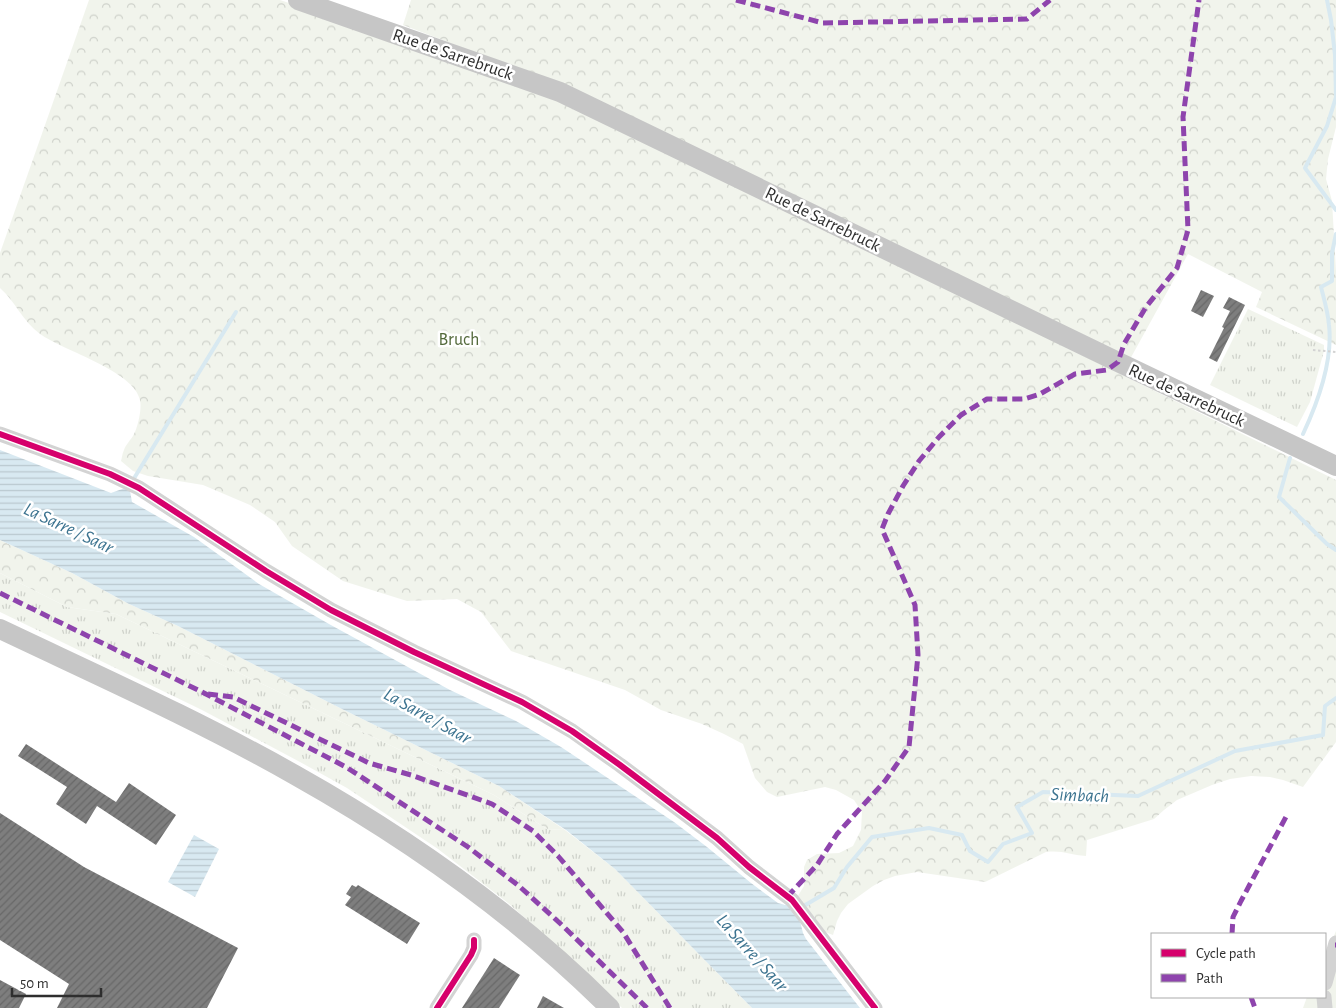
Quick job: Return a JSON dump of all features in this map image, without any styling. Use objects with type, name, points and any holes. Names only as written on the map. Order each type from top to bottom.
[{"type":"main road","name":"Rue de Sarrebruck","points":[[298,0],[560,92],[1336,466]]},
{"type":"main road","points":[[0,629],[196,723],[294,774],[355,811],[431,860],[495,906],[562,963],[610,1008]]},
{"type":"street","points":[[0,434],[110,474],[132,485],[266,571],[331,610],[414,652],[522,702],[572,730],[717,838],[749,867],[792,900],[875,1008]]},
{"type":"street","points":[[438,1008],[471,955],[474,948],[474,940]]},
{"type":"street","points":[[1326,979],[1336,943]]},
{"type":"path","points":[[1313,350],[1336,352]]},
{"type":"green space","name":"Bruch","points":[[89,0],[280,0],[400,40],[556,97],[1336,480],[1336,742],[1303,787],[1270,777],[1251,776],[1230,779],[1177,800],[1154,819],[1087,840],[1086,856],[1046,852],[985,882],[917,872],[895,876],[873,886],[848,904],[837,921],[833,935],[820,930],[796,899],[804,886],[804,867],[807,860],[817,854],[839,853],[853,846],[861,830],[862,812],[854,800],[836,790],[825,787],[777,797],[767,792],[755,778],[743,744],[724,734],[702,724],[661,710],[625,690],[511,651],[481,612],[457,599],[407,601],[343,581],[292,546],[275,522],[250,505],[203,485],[148,476],[133,471],[121,461],[125,448],[133,436],[139,417],[140,400],[135,390],[125,380],[97,362],[40,334],[29,324],[0,288],[0,253]]},
{"type":"green space","points":[[411,0],[1336,0],[1336,127],[1328,159],[1326,179],[1332,201],[1336,271],[1336,345],[1256,307],[1262,292],[1188,254],[1129,361],[563,86],[403,25]]},
{"type":"green space","points":[[1248,309],[1324,345],[1310,402],[1297,427],[1210,385]]},
{"type":"green space","points":[[0,540],[72,573],[129,604],[178,626],[499,786],[565,830],[547,829],[494,795],[116,614],[67,607],[0,573]]},
{"type":"green space","points":[[0,573],[67,607],[116,614],[494,795],[547,829],[565,830],[615,869],[752,1008],[622,1008],[568,956],[508,903],[438,849],[347,788],[202,710],[0,612]]},
{"type":"green space","points":[[1336,931],[1336,1008],[1303,1008],[1307,998],[1326,998],[1326,955]]},
{"type":"water","name":"La Sarre / Saar","points":[[0,450],[111,493],[125,488],[130,491],[132,502],[194,537],[259,584],[450,690],[516,721],[561,747],[674,822],[778,903],[790,904],[800,921],[806,939],[860,1008],[752,1008],[615,869],[566,830],[499,786],[178,626],[129,604],[72,573],[0,540]]},
{"type":"water","points":[[194,835],[219,849],[195,897],[168,882]]},
{"type":"building","points":[[1201,290],[1214,296],[1203,317],[1191,311]]},
{"type":"building","points":[[1229,297],[1245,305],[1217,362],[1209,358],[1230,311],[1223,308]]},
{"type":"building","points":[[26,744],[116,802],[129,783],[176,815],[156,845],[97,806],[86,824],[56,804],[67,787],[18,756]]},
{"type":"building","points":[[0,813],[84,867],[238,948],[207,1008],[57,1008],[69,984],[0,940]]},
{"type":"building","points":[[352,885],[356,887],[358,885],[420,923],[407,944],[345,905],[351,897],[346,894]]},
{"type":"building","points":[[494,958],[520,975],[499,1008],[462,1008]]},
{"type":"building","points":[[0,980],[26,994],[19,1008],[0,1008]]},
{"type":"building","points":[[543,996],[564,1008],[537,1008]]},
{"type":"waterway","name":"Simbach","points":[[1327,0],[1335,55],[1336,97],[1327,126],[1305,168],[1336,210]]},
{"type":"waterway","name":"Simbach","points":[[1303,434],[1319,395],[1329,352],[1329,325],[1321,287],[1332,281],[1332,253],[1336,234]]},
{"type":"waterway","points":[[133,480],[236,312]]},
{"type":"waterway","name":"Simbach","points":[[1290,458],[1279,497],[1327,544],[1336,550]]},
{"type":"waterway","name":"Simbach","points":[[802,907],[834,888],[847,867],[872,837],[929,828],[962,835],[970,851],[988,862],[1003,844],[1032,833],[1017,807],[1043,792],[1138,796],[1235,751],[1323,735],[1325,706],[1336,698]]},
{"type":"marked path","points":[[736,0],[823,23],[1027,19],[1050,0]]},
{"type":"marked path","points":[[787,897],[817,865],[837,834],[885,781],[909,747],[918,655],[915,605],[882,529],[903,486],[919,461],[939,437],[961,415],[987,399],[1024,399],[1040,394],[1075,374],[1107,370],[1118,362],[1124,344],[1146,307],[1177,268],[1188,230],[1183,117],[1199,0]]},
{"type":"marked path","points":[[0,593],[204,693],[346,767],[468,847],[519,886],[647,1008]]},
{"type":"marked path","points":[[208,694],[233,697],[369,763],[411,775],[492,804],[533,831],[558,856],[623,932],[670,1008]]},
{"type":"marked path","points":[[1232,933],[1233,917],[1287,815]]},
{"type":"marked path","points":[[1251,998],[1255,1008]]},
{"type":"cycle path","points":[[0,434],[110,474],[139,488],[266,571],[331,610],[414,652],[522,702],[572,731],[717,838],[749,867],[792,900],[875,1008]]},
{"type":"cycle path","points":[[437,1008],[471,955],[474,948],[474,940]]}]
